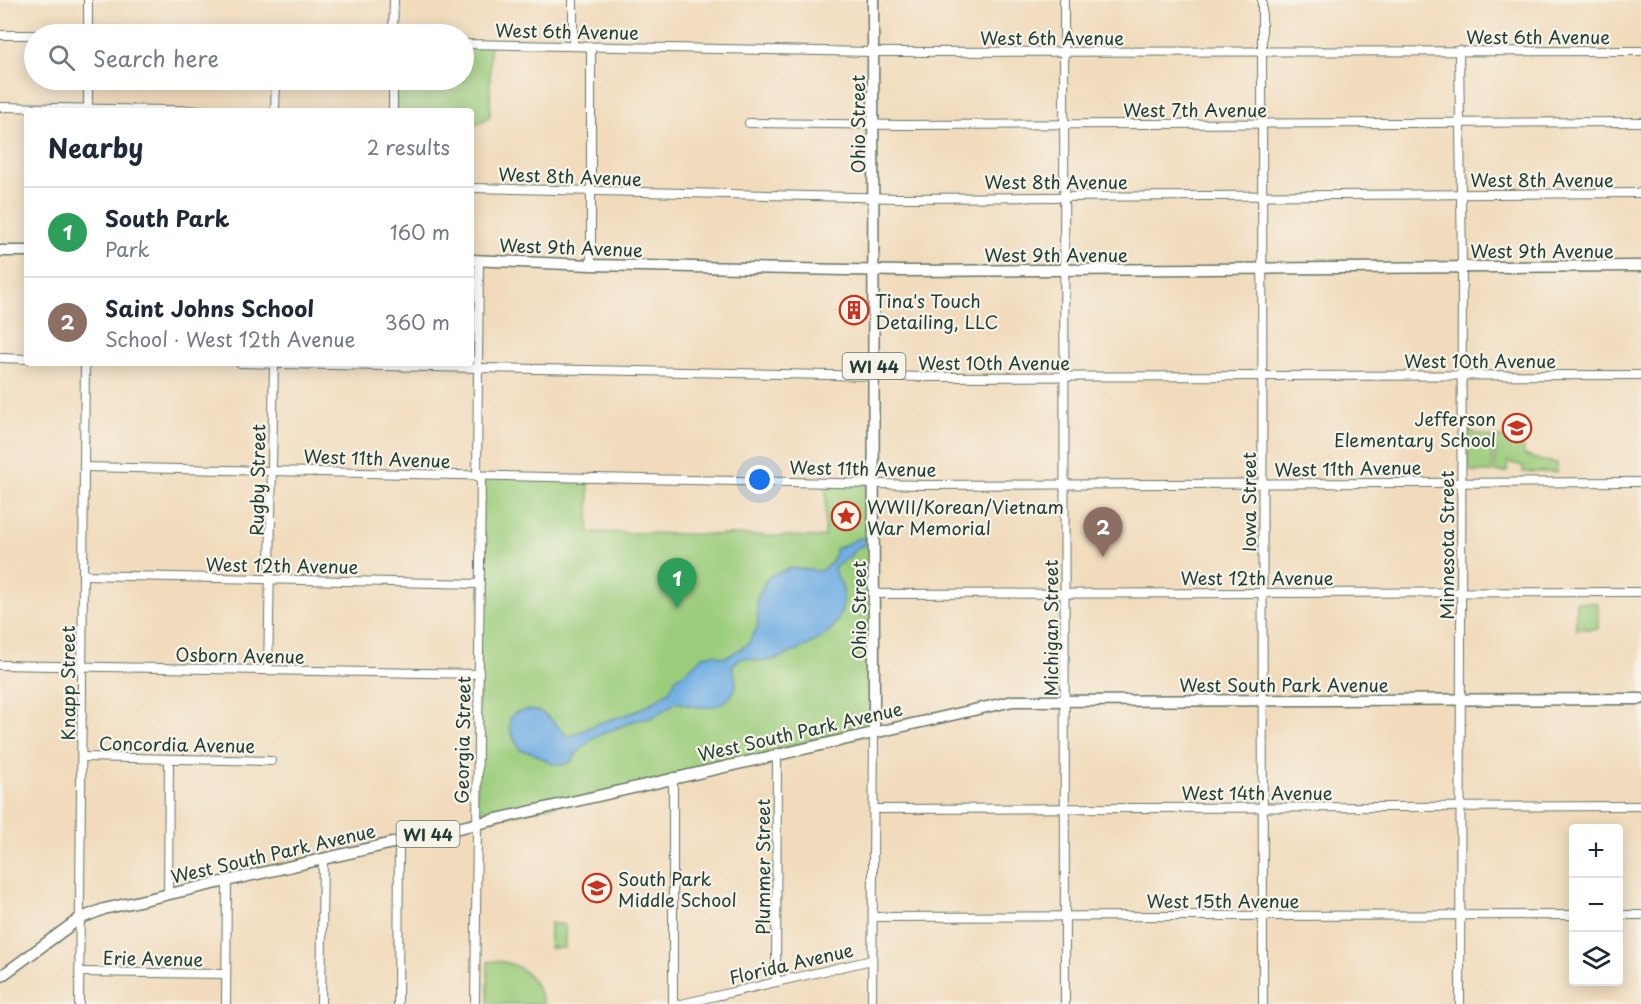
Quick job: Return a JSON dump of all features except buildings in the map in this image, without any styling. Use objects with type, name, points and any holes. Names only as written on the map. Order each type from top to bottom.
[{"type":"main road","name":"Ohio Street","points":[[873,0],[874,731]]},
{"type":"main road","points":[[0,251],[24,251]]},
{"type":"main road","name":"West 9th Avenue","points":[[475,260],[591,265],[875,271],[1641,266]]},
{"type":"main road","name":"West South Park Avenue","points":[[0,977],[80,919],[104,909],[1005,702],[1641,699]]},
{"type":"street","points":[[88,0],[88,24]]},
{"type":"street","points":[[393,24],[394,0]]},
{"type":"street","points":[[573,0],[573,46]]},
{"type":"street","name":"Michigan Street","points":[[1064,0],[1065,1004]]},
{"type":"street","name":"Iowa Street","points":[[1262,0],[1263,1004]]},
{"type":"street","points":[[0,35],[24,35]]},
{"type":"street","name":"West 6th Avenue","points":[[474,44],[873,52],[1641,51]]},
{"type":"street","points":[[591,47],[591,265]]},
{"type":"street","name":"Minnesota Street","points":[[1459,50],[1462,267],[1460,1004]]},
{"type":"street","points":[[88,90],[88,108]]},
{"type":"street","points":[[275,108],[276,90]]},
{"type":"street","points":[[393,90],[393,108]]},
{"type":"street","points":[[0,107],[29,108]]},
{"type":"street","name":"West 7th Avenue","points":[[749,123],[1064,125],[1641,122]]},
{"type":"street","name":"West 8th Avenue","points":[[474,188],[874,197],[1641,193]]},
{"type":"street","name":"Georgia Street","points":[[475,260],[480,584],[475,1004]]},
{"type":"street","points":[[0,358],[24,358]]},
{"type":"street","name":"Knapp Street","points":[[79,1004],[85,366]]},
{"type":"street","name":"Rugby Street","points":[[268,670],[274,366]]},
{"type":"street","name":"West 10th Avenue","points":[[396,366],[874,376],[1641,375]]},
{"type":"street","name":"West 11th Avenue","points":[[84,467],[874,484],[1641,482]]},
{"type":"street","name":"West 12th Avenue","points":[[83,575],[480,584]]},
{"type":"street","name":"West 12th Avenue","points":[[874,594],[1641,592]]},
{"type":"street","name":"Osborn Avenue","points":[[0,665],[478,674]]},
{"type":"street","name":"Ohio Street","points":[[872,1004],[874,731]]},
{"type":"street","name":"Plummer Street","points":[[777,753],[777,981]]},
{"type":"street","name":"Concordia Avenue","points":[[82,757],[271,761]]},
{"type":"street","points":[[168,894],[169,760]]},
{"type":"street","points":[[673,777],[673,1004]]},
{"type":"street","name":"West 14th Avenue","points":[[874,809],[1641,806]]},
{"type":"street","points":[[398,1004],[399,841]]},
{"type":"street","points":[[321,1004],[323,858]]},
{"type":"street","points":[[226,1004],[227,880]]},
{"type":"street","name":"West 15th Avenue","points":[[873,916],[1569,915]]},
{"type":"street","points":[[1623,915],[1641,915]]},
{"type":"street","name":"Florida Avenue","points":[[681,1004],[872,960]]},
{"type":"street","name":"Erie Avenue","points":[[80,972],[226,974]]},
{"type":"green space","points":[[474,44],[490,45],[490,116],[474,126],[474,108],[393,108],[393,90],[474,90]]},
{"type":"green space","points":[[1469,428],[1474,433],[1492,437],[1492,472],[1473,472],[1468,468]]},
{"type":"green space","points":[[1495,437],[1523,437],[1524,455],[1557,463],[1557,472],[1523,472],[1523,466],[1508,462],[1507,472],[1495,472]]},
{"type":"green space","points":[[482,477],[589,478],[589,532],[825,537],[826,483],[874,484],[874,732],[476,823]]},
{"type":"green space","points":[[1576,602],[1598,603],[1598,629],[1576,629]]},
{"type":"green space","points":[[550,923],[565,925],[565,948],[550,948]]},
{"type":"green space","points":[[496,961],[514,965],[527,974],[537,987],[544,1004],[488,1004],[488,962]]},
{"type":"water","points":[[859,538],[865,539],[865,545],[857,548],[847,559],[836,565],[834,570],[842,586],[843,598],[842,609],[836,624],[814,642],[779,658],[760,661],[744,658],[737,661],[732,666],[736,682],[734,690],[723,703],[706,707],[677,702],[651,718],[637,720],[594,737],[572,761],[564,765],[553,764],[531,752],[520,750],[509,722],[514,713],[526,710],[540,712],[569,737],[599,723],[635,712],[669,691],[676,678],[703,656],[715,654],[722,657],[729,656],[748,644],[758,626],[757,599],[766,580],[772,575],[791,568],[820,571],[832,562],[836,549]]},
{"type":"place","name":"Tina's Touch Detailing, LLC","points":[[854,310]]},
{"type":"place","name":"Jefferson Elementary School","points":[[1517,428]]},
{"type":"place","name":"WWII/Korean/Vietnam War Memorial","points":[[846,516]]},
{"type":"place","name":"Saint Johns School","points":[[1103,557]]},
{"type":"place","name":"South Park","points":[[677,608]]},
{"type":"place","name":"South Park Middle School","points":[[597,888]]}]
